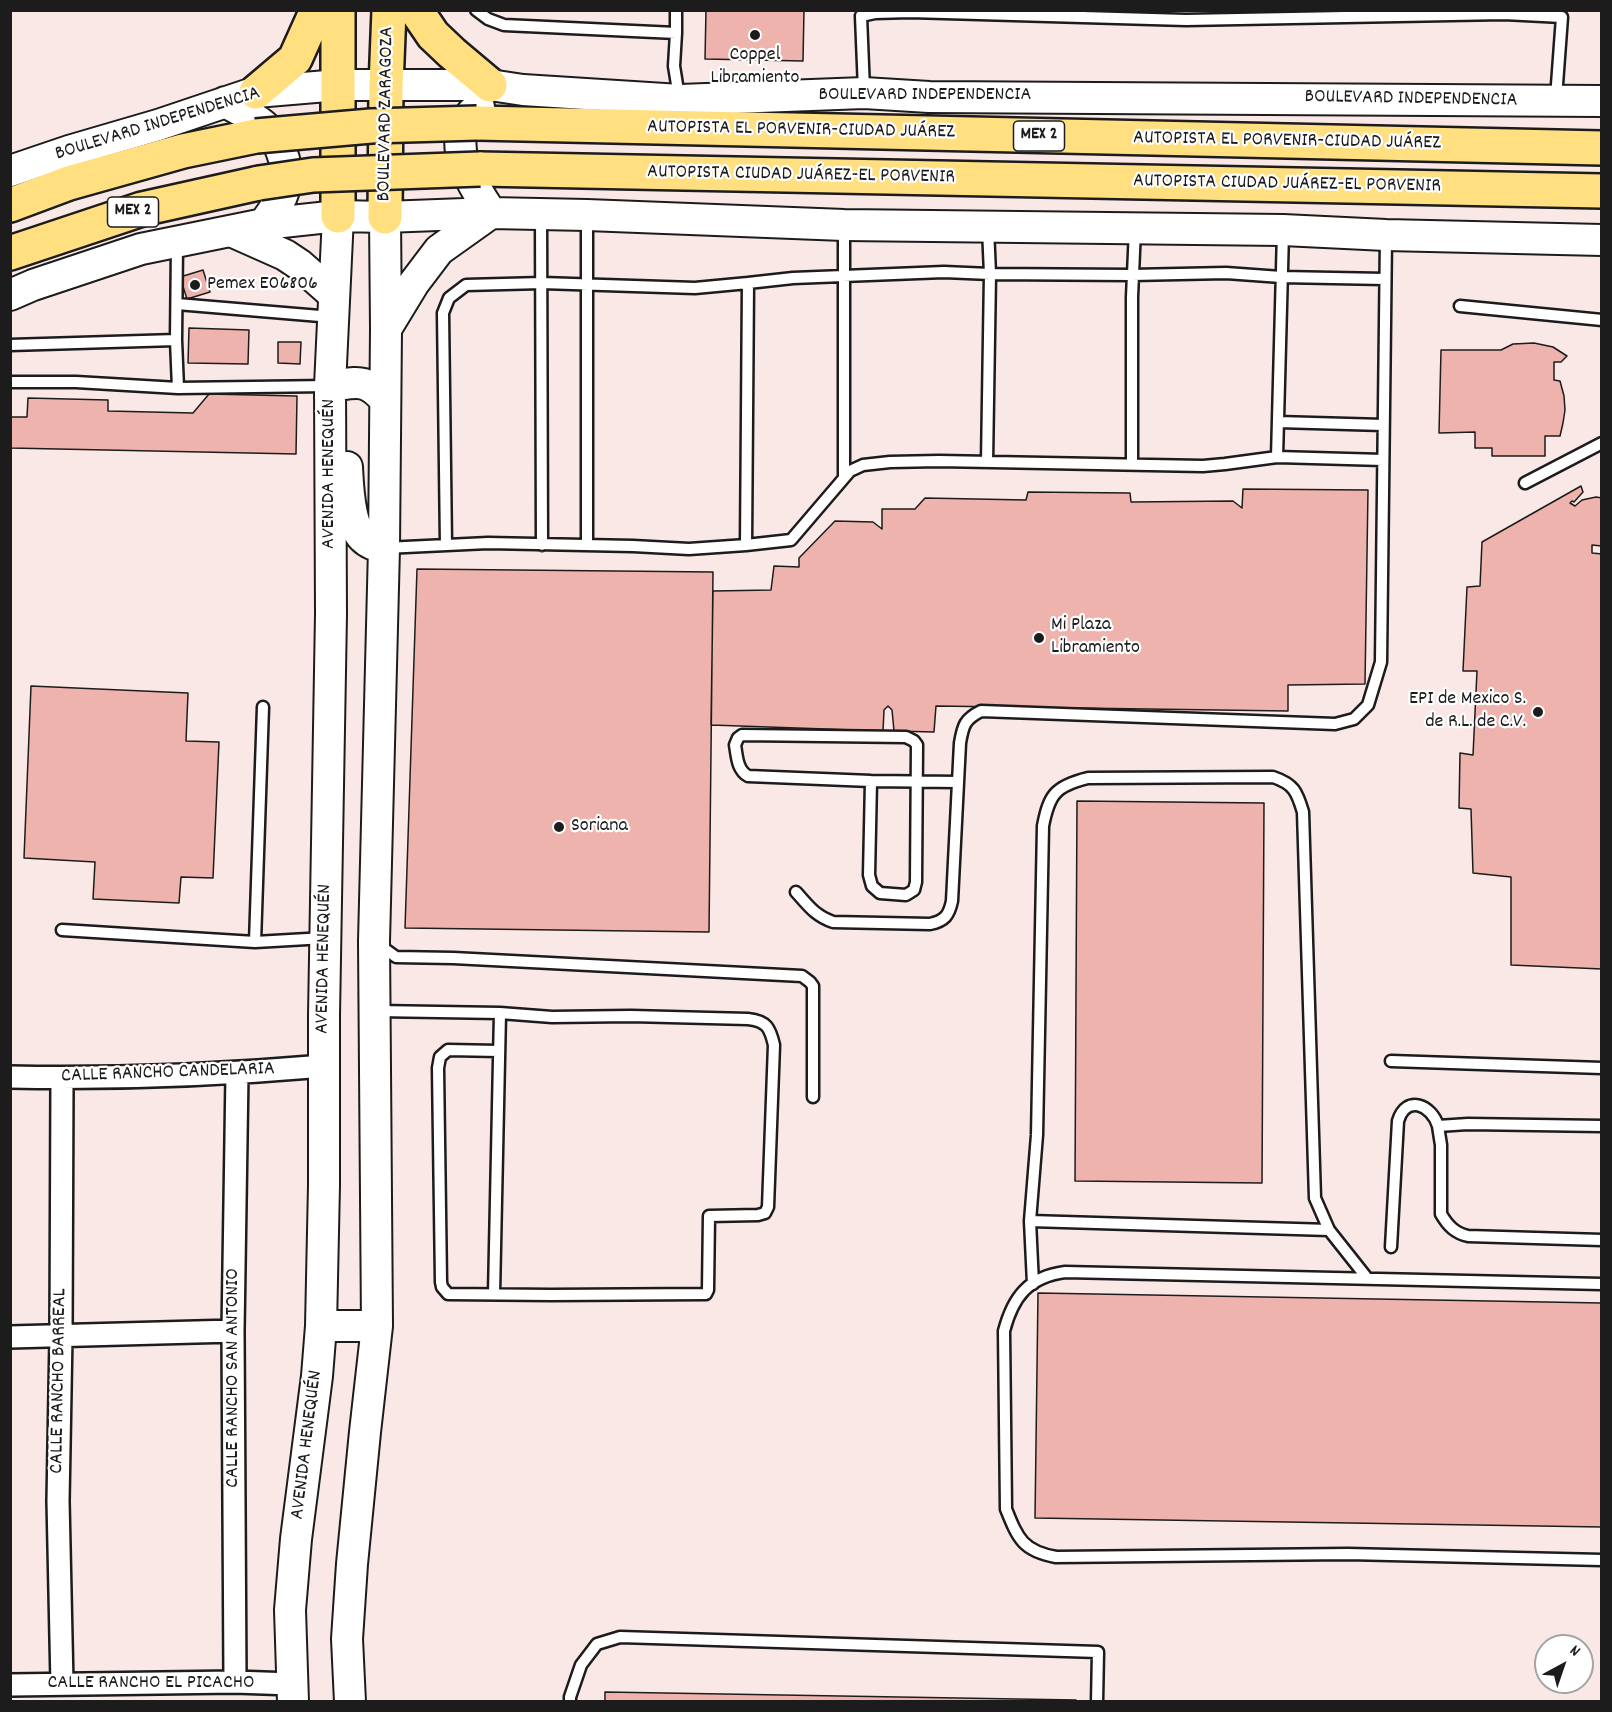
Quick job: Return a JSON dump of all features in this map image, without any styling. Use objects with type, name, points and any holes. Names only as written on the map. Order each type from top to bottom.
[{"type":"main road","points":[[256,92],[295,59],[317,10]]},
{"type":"main road","points":[[338,10],[338,216]]},
{"type":"main road","name":"BOULEVARD ZARAGOZA","points":[[385,217],[388,10]]},
{"type":"main road","points":[[416,10],[433,35],[490,85]]},
{"type":"main road","name":"BOULEVARD INDEPENDENCIA","points":[[10,171],[256,92],[339,85],[490,85],[523,90],[680,100],[864,93],[929,97],[1602,101]]},
{"type":"main road","points":[[386,329],[414,283],[439,250],[491,213],[470,181],[461,155],[460,135],[469,117],[489,98],[523,90]]},
{"type":"main road","points":[[225,102],[260,122],[272,132],[280,146],[286,166],[286,182],[282,195],[264,224]]},
{"type":"main road","name":"AUTOPISTA EL PORVENIR-CIUDAD JUÁREZ","points":[[10,205],[69,183],[183,151],[256,136],[383,126],[489,124],[1602,148]]},
{"type":"main road","name":"AUTOPISTA CIUDAD JUÁREZ-EL PORVENIR","points":[[10,253],[142,209],[232,188],[313,175],[480,169],[1602,191]]},
{"type":"main road","name":"MEX 2","points":[[10,295],[33,285],[141,249],[264,224],[338,216],[385,217],[491,213],[844,225],[1283,230],[1602,240]]},
{"type":"main road","name":"AVENIDA HENEQUÉN","points":[[292,1693],[290,1610],[321,1326],[331,614],[330,386],[338,216]]},
{"type":"main road","points":[[350,1701],[347,1639],[352,1564],[364,1432],[377,1326],[374,941],[384,548],[385,217]]},
{"type":"main road","points":[[231,231],[285,255],[300,266],[333,306]]},
{"type":"main road","points":[[330,386],[350,383],[368,384],[385,400]]},
{"type":"main road","points":[[330,423],[346,456],[352,516],[357,529],[370,544],[384,548]]},
{"type":"main road","points":[[326,938],[374,941]]},
{"type":"main road","points":[[321,1326],[377,1326]]},
{"type":"street","name":"CALLE RANCHO CANDELARIA","points":[[10,1077],[237,1074],[324,1066]]},
{"type":"street","name":"CALLE RANCHO SAN ANTONIO","points":[[235,1682],[233,1331],[237,1074]]},
{"type":"street","name":"CALLE RANCHO BARREAL","points":[[62,1078],[58,1501],[62,1684]]},
{"type":"street","points":[[10,1337],[233,1331]]},
{"type":"street","name":"CALLE RANCHO EL PICACHO","points":[[10,1685],[235,1682],[292,1693]]},
{"type":"lane","points":[[476,10],[488,19],[504,25],[676,33]]},
{"type":"lane","points":[[676,10],[674,66],[680,100]]},
{"type":"lane","points":[[864,93],[860,13],[887,11],[1186,20],[1534,13],[1562,14],[1555,101]]},
{"type":"lane","points":[[541,214],[542,545]]},
{"type":"lane","points":[[587,215],[587,545]]},
{"type":"lane","points":[[844,225],[844,477]]},
{"type":"lane","points":[[987,462],[990,274],[988,227]]},
{"type":"lane","points":[[1132,464],[1132,275],[1135,229]]},
{"type":"lane","points":[[1277,457],[1283,230]]},
{"type":"lane","points":[[796,892],[822,919],[833,922],[930,924],[940,922],[950,910],[952,901],[960,743],[963,727],[973,715],[981,711],[1335,724],[1354,719],[1368,705],[1381,662],[1386,235]]},
{"type":"lane","points":[[177,242],[178,388]]},
{"type":"lane","points":[[446,545],[443,314],[449,298],[466,285],[542,282],[695,288],[793,278],[944,272],[1132,275],[1226,273],[1281,277],[1385,279]]},
{"type":"lane","points":[[746,545],[748,283]]},
{"type":"lane","points":[[177,304],[333,306]]},
{"type":"lane","points":[[1460,306],[1602,320]]},
{"type":"lane","points":[[10,345],[176,340]]},
{"type":"lane","points":[[10,382],[76,382],[178,388],[330,386]]},
{"type":"lane","points":[[1278,422],[1383,425]]},
{"type":"lane","points":[[1526,483],[1602,442]]},
{"type":"lane","points":[[384,548],[488,543],[689,549],[791,540],[850,471],[863,465],[890,462],[1203,466],[1277,457],[1383,460]]},
{"type":"lane","points":[[255,942],[264,707]]},
{"type":"lane","points":[[870,781],[869,875],[872,886],[880,893],[906,895],[914,890],[916,882],[916,781],[917,745],[914,741],[906,737],[742,735],[735,745],[740,769],[748,776],[870,781],[916,781],[958,782]]},
{"type":"lane","points":[[1033,1284],[1030,1221],[1037,1136],[1043,826],[1051,798],[1060,789],[1074,781],[1088,778],[1273,777],[1285,781],[1293,788],[1303,812],[1316,1198],[1329,1230],[1367,1278]]},
{"type":"lane","points":[[62,930],[255,942],[326,938]]},
{"type":"lane","points":[[374,941],[396,957],[802,976],[813,986],[813,1097]]},
{"type":"lane","points":[[375,1011],[500,1013],[552,1017],[631,1016],[759,1020],[764,1023],[771,1031],[774,1045],[768,1207],[765,1212],[758,1215],[709,1216],[708,1290],[706,1294],[448,1294],[442,1287],[438,1068],[440,1057],[448,1050],[499,1051]]},
{"type":"lane","points":[[494,1293],[500,1013]]},
{"type":"lane","points":[[1391,1061],[1602,1068]]},
{"type":"lane","points":[[1391,1247],[1398,1121],[1400,1115],[1409,1106],[1417,1105],[1433,1114],[1438,1126],[1441,1145],[1441,1214],[1446,1224],[1452,1229],[1468,1236],[1602,1240]]},
{"type":"lane","points":[[1438,1126],[1458,1124],[1602,1126]]},
{"type":"lane","points":[[1030,1221],[1329,1230]]},
{"type":"lane","points":[[1602,1284],[1065,1272],[1050,1274],[1019,1294],[1009,1311],[1004,1331],[1006,1509],[1014,1530],[1025,1545],[1041,1554],[1056,1557],[1348,1554],[1602,1560]]},
{"type":"lane","points":[[570,1701],[581,1665],[597,1644],[620,1637],[1098,1652],[1097,1701]]},
{"type":"building","name":"Coppel Libramiento","points":[[706,10],[804,10],[803,61],[705,59]]},
{"type":"building","name":"Pemex E06806","points":[[203,270],[210,292],[187,299],[180,277]]},
{"type":"building","points":[[189,328],[249,330],[248,364],[188,363]]},
{"type":"building","name":"Pemex E06806","points":[[278,342],[301,342],[300,364],[278,363]]},
{"type":"building","points":[[1534,343],[1553,347],[1567,356],[1561,362],[1554,362],[1554,380],[1560,381],[1565,410],[1560,436],[1545,436],[1545,456],[1492,456],[1492,448],[1475,448],[1475,432],[1439,433],[1441,350],[1501,350],[1513,344]]},
{"type":"building","points":[[209,394],[297,396],[296,454],[10,448],[10,417],[27,417],[28,398],[108,400],[108,411],[193,413]]},
{"type":"building","name":"EPI de Mexico S. de R.L. de C.V.","points":[[1581,486],[1583,492],[1574,502],[1570,503],[1575,506],[1582,500],[1602,498],[1602,546],[1592,545],[1592,553],[1602,554],[1602,969],[1511,965],[1511,877],[1473,873],[1471,809],[1459,808],[1460,753],[1473,755],[1477,671],[1463,671],[1467,587],[1480,586],[1482,542]]},
{"type":"building","name":"Mi Plaza Libramiento","points":[[1243,489],[1368,490],[1365,684],[1288,685],[1288,711],[936,706],[934,732],[894,731],[892,710],[888,706],[884,710],[883,731],[711,725],[713,591],[771,590],[774,566],[799,567],[799,558],[835,521],[873,522],[882,529],[882,509],[915,509],[925,498],[1026,500],[1028,492],[1130,493],[1131,502],[1233,501],[1242,508]]},
{"type":"building","name":"Soriana","points":[[417,569],[713,572],[709,932],[405,928]]},
{"type":"building","points":[[31,686],[188,693],[186,741],[219,742],[213,878],[181,877],[179,903],[93,899],[95,862],[24,858]]},
{"type":"building","points":[[1077,801],[1264,803],[1262,1183],[1075,1181]]},
{"type":"building","points":[[1038,1293],[1602,1303],[1602,1527],[1035,1518]]},
{"type":"building","points":[[605,1692],[1076,1700],[1076,1702],[605,1702]]},
{"type":"place","name":"Coppel Libramiento","points":[[755,35]]},
{"type":"place","name":"Pemex E06806","points":[[195,285]]},
{"type":"place","name":"Mi Plaza Libramiento","points":[[1039,638]]},
{"type":"place","name":"EPI de Mexico S. de R.L. de C.V.","points":[[1538,712]]},
{"type":"place","name":"Soriana","points":[[559,827]]}]
